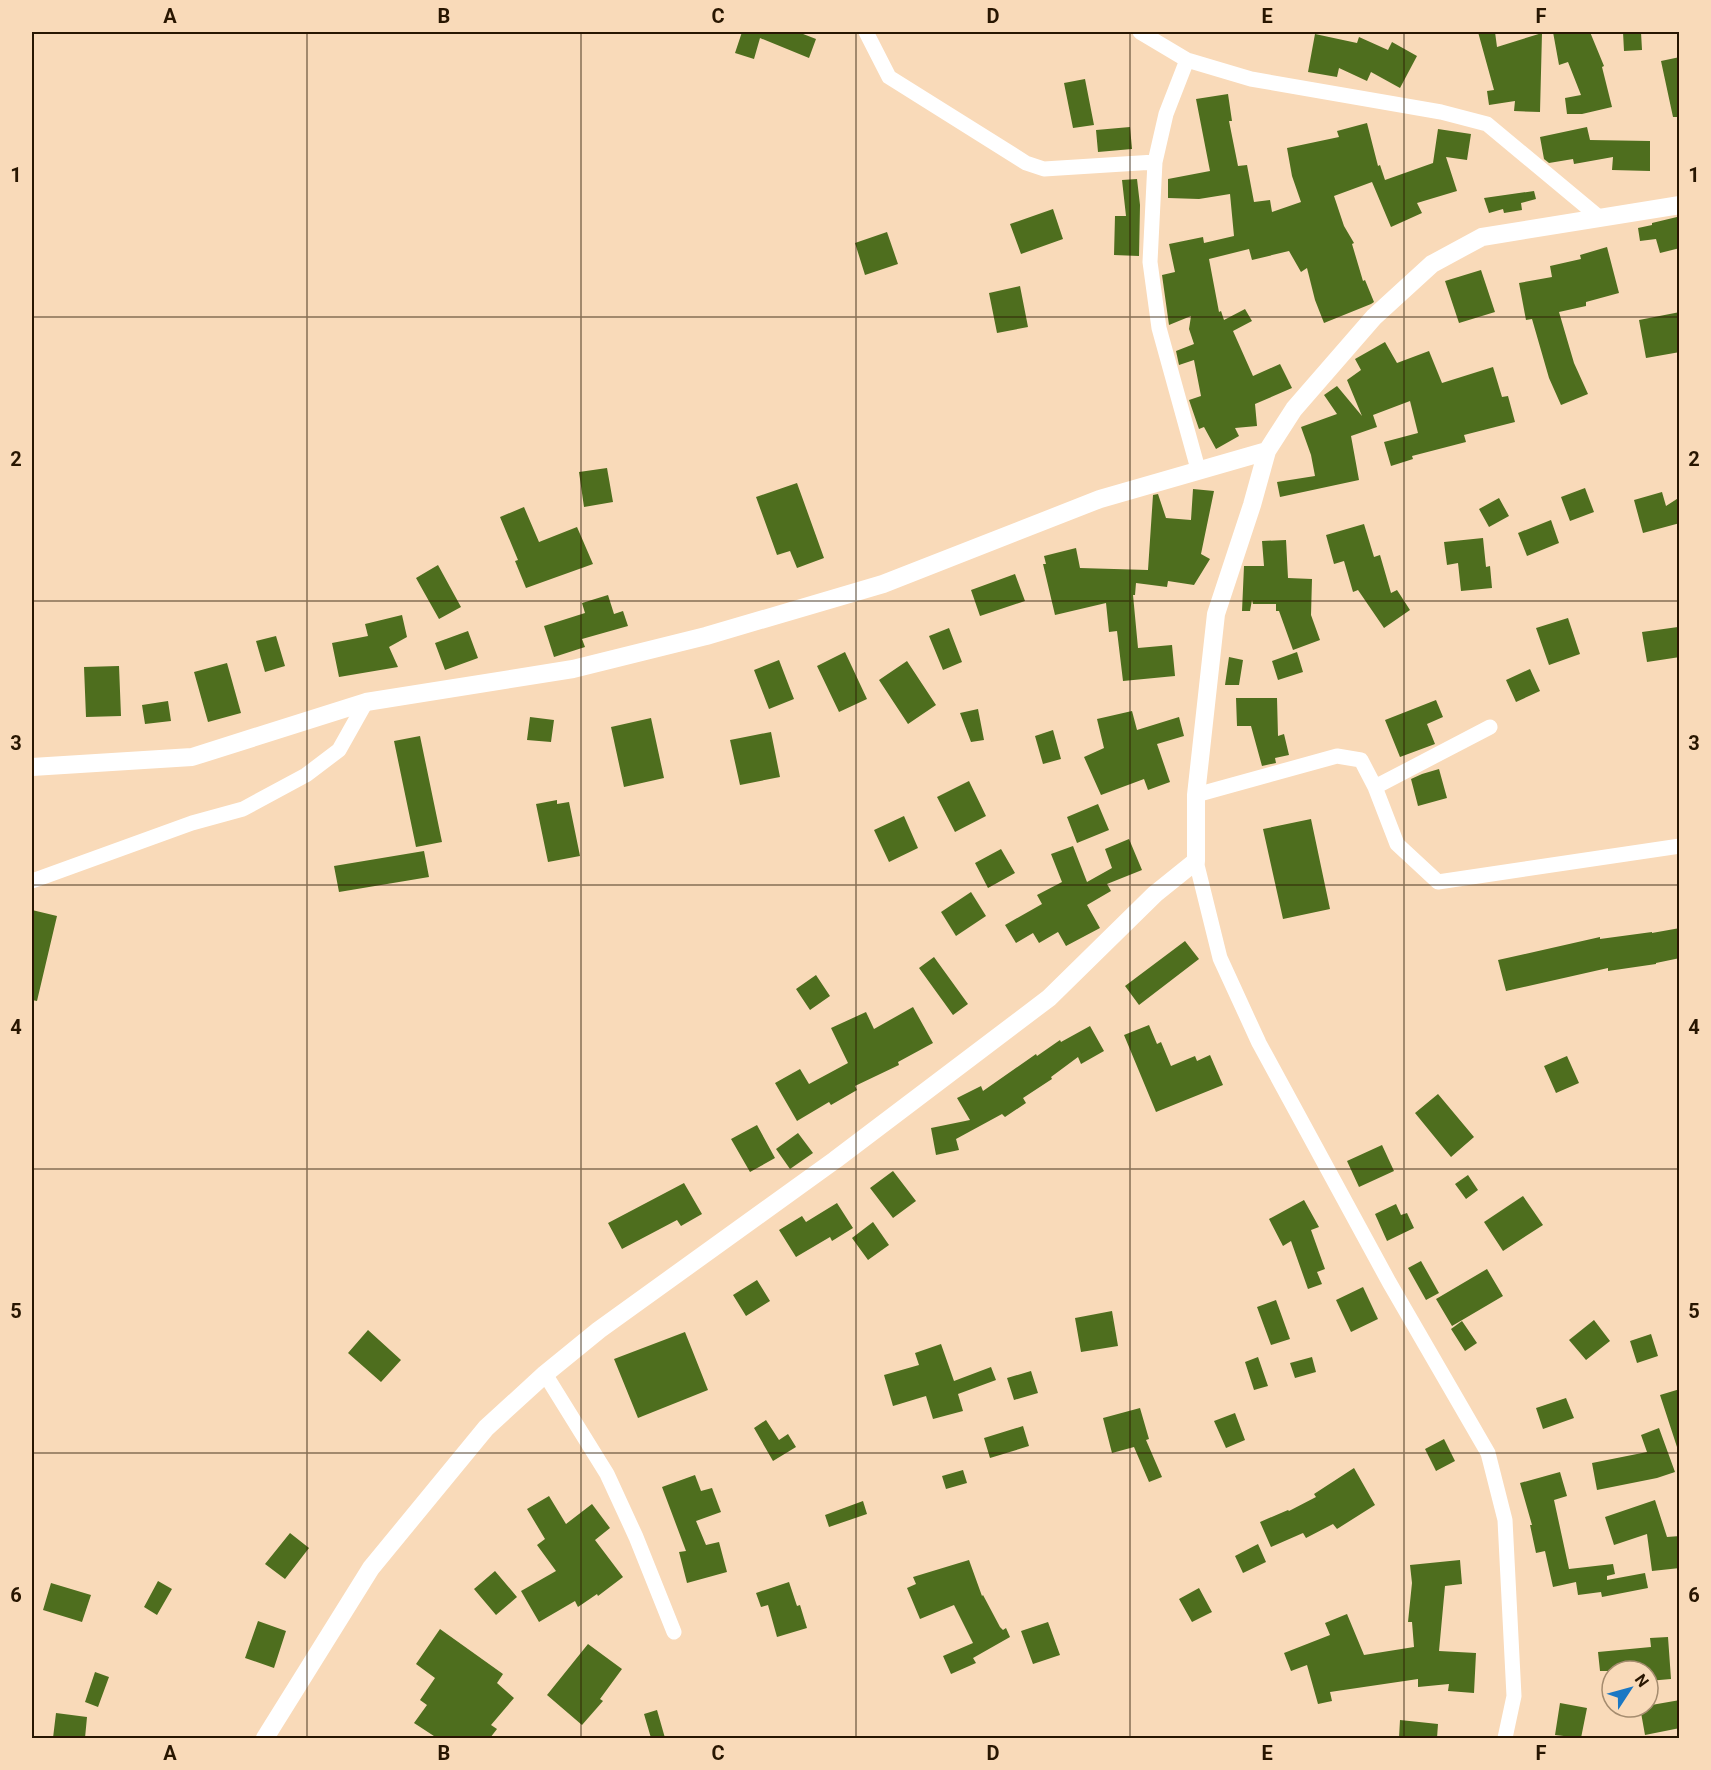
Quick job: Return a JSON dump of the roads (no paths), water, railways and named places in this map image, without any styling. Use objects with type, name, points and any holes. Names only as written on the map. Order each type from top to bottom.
[{"type":"street","points":[[866,32],[889,77],[1026,163],[1044,169],[1155,162]]},
{"type":"street","points":[[1140,32],[1187,60],[1251,79],[1441,111],[1487,124],[1600,218]]},
{"type":"street","points":[[1187,60],[1166,114],[1155,162],[1149,262],[1159,328],[1198,469]]},
{"type":"street","points":[[1505,1738],[1514,1696],[1505,1520],[1488,1453],[1389,1282],[1259,1043],[1220,958],[1196,861],[1197,795],[1216,614],[1252,506],[1266,451],[1294,409],[1374,317],[1432,264],[1482,237],[1680,205]]},
{"type":"street","points":[[32,767],[192,757],[366,702],[573,669],[706,636],[882,584],[1100,500],[1198,469],[1266,451]]},
{"type":"street","points":[[32,881],[192,823],[243,809],[306,775],[339,750],[366,702]]},
{"type":"street","points":[[1375,787],[1490,727]]},
{"type":"street","points":[[1197,795],[1337,756],[1361,760],[1375,787],[1397,844],[1438,882],[1680,846]]},
{"type":"street","points":[[265,1738],[371,1568],[486,1428],[545,1374],[599,1330],[836,1160],[1048,998],[1155,894],[1196,861]]},
{"type":"street","points":[[545,1374],[607,1474],[636,1537],[674,1632]]}]
